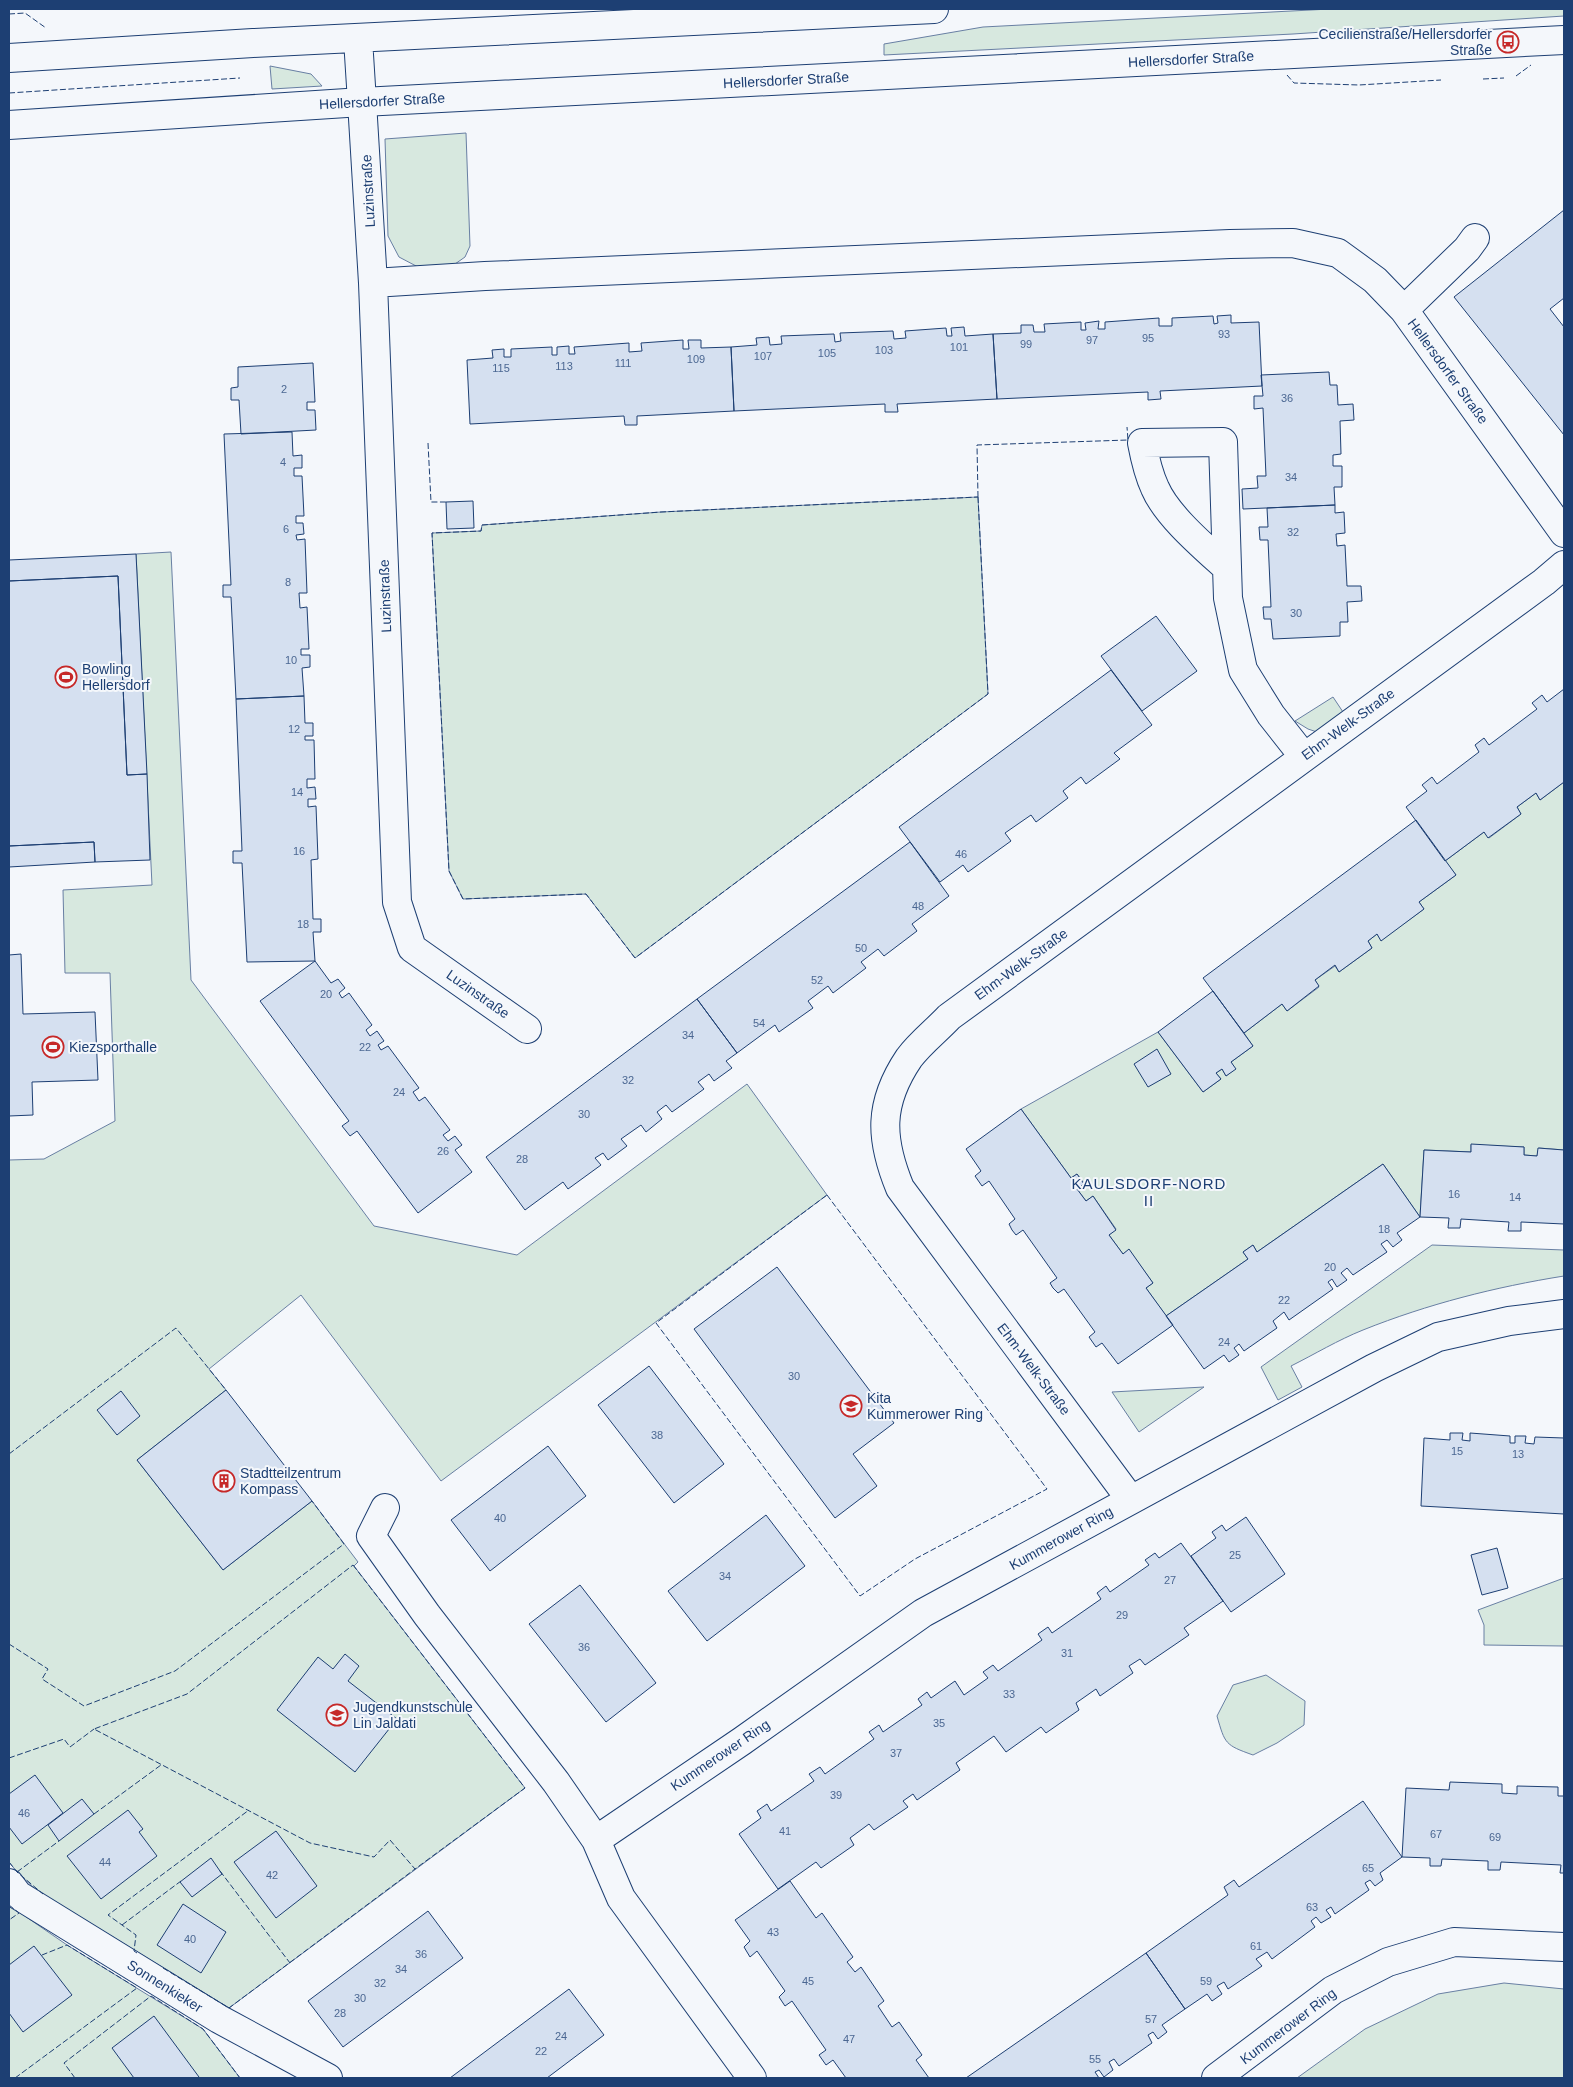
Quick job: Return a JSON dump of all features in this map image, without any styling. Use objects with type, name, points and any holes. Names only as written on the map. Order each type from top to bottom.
[{"type":"street","points":[[9,58],[934,9]]},
{"type":"street","name":"Luzinstraße","points":[[358,39],[373,283],[398,902],[412,948],[527,1029]]},
{"type":"street","name":"Hellersdorfer Straße","points":[[9,125],[362,102],[1564,40]]},
{"type":"street","points":[[1404,310],[1467,249],[1475,238]]},
{"type":"street","name":"Hellersdorfer Straße","points":[[373,283],[1220,244],[1293,243],[1338,253],[1375,280],[1404,310],[1564,533]]},
{"type":"street","points":[[1227,568],[1182,526],[1155,490],[1146,466],[1142,443],[1223,442],[1228,598],[1243,670],[1271,716],[1304,757]]},
{"type":"street","name":"Ehm-Welk-Straße","points":[[1131,1500],[900,1188],[891,1167],[885,1142],[886,1101],[910,1058],[949,1016],[1564,565]]},
{"type":"street","name":"Kummerower Ring","points":[[596,1840],[923,1614],[1131,1500],[1374,1368],[1438,1337],[1509,1322],[1564,1314]]},
{"type":"street","points":[[385,1508],[371,1536],[427,1615],[556,1782],[596,1840],[621,1898],[752,2078]]},
{"type":"street","name":"Sonnenkieker","points":[[9,1884],[18,1895],[219,2018],[299,2060],[328,2078]]},
{"type":"street","name":"Kummerower Ring","points":[[1216,2078],[1334,1990],[1388,1962],[1454,1942],[1564,1947]]},
{"type":"shaded area","points":[[1330,9],[1564,9],[1564,16],[1293,34],[884,55],[884,44],[983,27]]},
{"type":"shaded area","points":[[270,66],[311,74],[322,86],[272,89]]},
{"type":"shaded area","points":[[466,133],[470,246],[465,257],[455,264],[437,268],[418,267],[399,257],[388,236],[385,139]]},
{"type":"shaded area","points":[[978,497],[988,694],[635,958],[586,894],[463,899],[449,871],[432,533],[481,531],[482,525],[661,512]]},
{"type":"shaded area","points":[[171,552],[191,980],[374,1226],[517,1255],[747,1084],[827,1195],[441,1481],[301,1295],[209,1369],[226,1390],[137,1460],[223,1570],[312,1501],[358,1562],[354,1566],[525,1788],[229,2008],[36,1890],[9,1862],[9,1160],[44,1159],[115,1121],[110,973],[65,973],[63,890],[152,885],[136,554]]},
{"type":"shaded area","points":[[1333,697],[1345,715],[1323,734],[1308,729],[1295,721]]},
{"type":"shaded area","points":[[1564,782],[1564,1150],[1539,1148],[1537,1156],[1524,1155],[1524,1147],[1471,1145],[1471,1152],[1424,1150],[1420,1217],[1383,1164],[1257,1252],[1253,1245],[1243,1252],[1248,1259],[1166,1316],[1146,1288],[1153,1283],[1129,1250],[1123,1254],[1109,1235],[1116,1229],[1093,1196],[1086,1201],[1077,1189],[1084,1183],[1077,1174],[1071,1178],[1021,1109],[1158,1032],[1203,1092],[1221,1079],[1216,1073],[1222,1069],[1226,1076],[1235,1069],[1231,1062],[1253,1046],[1244,1033],[1282,1004],[1287,1011],[1319,987],[1315,980],[1335,966],[1339,972],[1372,948],[1368,941],[1377,934],[1381,940],[1424,909],[1419,902],[1456,875],[1445,861],[1484,832],[1489,838],[1521,814],[1517,807],[1536,793],[1540,800]]},
{"type":"shaded area","points":[[1432,1245],[1564,1250],[1564,1276],[1462,1297],[1412,1312],[1354,1334],[1291,1366],[1302,1387],[1278,1400],[1261,1367]]},
{"type":"shaded area","points":[[1204,1387],[1139,1432],[1112,1392]]},
{"type":"shaded area","points":[[1564,1578],[1564,1646],[1484,1645],[1484,1625],[1478,1610]]},
{"type":"shaded area","points":[[1266,1675],[1305,1701],[1304,1725],[1277,1743],[1253,1755],[1231,1746],[1222,1732],[1217,1716],[1233,1685]]},
{"type":"shaded area","points":[[9,1905],[67,1945],[203,2029],[240,2078],[9,2078]]},
{"type":"shaded area","points":[[1504,1983],[1564,1989],[1564,2078],[1297,2078],[1365,2029],[1438,1994]]},
{"type":"building","points":[[1564,210],[1564,298],[1550,309],[1564,327],[1564,435],[1454,297]]},
{"type":"building","points":[[1231,315],[1231,323],[1259,322],[1262,386],[1160,391],[1161,399],[1148,400],[1148,392],[997,399],[993,334],[1021,333],[1021,325],[1033,325],[1034,332],[1045,332],[1044,324],[1081,322],[1081,330],[1086,330],[1085,323],[1099,321],[1098,329],[1105,329],[1105,322],[1159,318],[1159,326],[1172,326],[1172,318],[1213,316],[1214,324],[1218,323],[1217,316]]},
{"type":"building","points":[[964,327],[965,336],[993,334],[997,399],[897,404],[898,412],[885,412],[885,404],[734,411],[731,347],[757,345],[756,338],[769,337],[770,345],[782,344],[781,336],[834,334],[835,342],[841,341],[840,333],[893,331],[894,339],[906,338],[905,331],[946,328],[947,336],[952,336],[951,328]]},
{"type":"building","points":[[683,340],[683,349],[689,349],[688,340],[701,340],[701,348],[731,347],[734,411],[637,416],[637,425],[625,425],[624,416],[470,424],[467,360],[493,358],[492,350],[504,349],[504,357],[511,357],[511,349],[552,347],[552,355],[557,355],[557,347],[569,346],[569,354],[575,354],[574,347],[629,343],[629,352],[642,351],[641,343]]},
{"type":"building","points":[[313,363],[315,402],[307,402],[307,410],[315,410],[316,430],[241,434],[239,400],[231,400],[231,388],[238,387],[238,367]]},
{"type":"building","points":[[1329,372],[1330,385],[1337,385],[1338,405],[1353,404],[1354,420],[1340,421],[1341,454],[1333,455],[1333,466],[1342,466],[1342,487],[1334,487],[1335,505],[1243,509],[1242,489],[1258,488],[1257,476],[1266,476],[1263,408],[1254,409],[1254,396],[1263,396],[1261,375]]},
{"type":"building","points":[[292,432],[293,456],[302,455],[302,468],[294,468],[294,476],[302,476],[304,516],[296,516],[296,523],[303,523],[304,534],[296,535],[297,540],[305,539],[307,593],[299,593],[300,608],[307,607],[309,649],[301,649],[301,655],[310,655],[310,667],[302,668],[304,696],[236,699],[231,597],[223,597],[223,585],[231,585],[224,434]]},
{"type":"building","points":[[473,501],[474,528],[447,529],[446,502]]},
{"type":"building","points":[[1335,505],[1335,513],[1344,512],[1345,533],[1336,534],[1337,546],[1345,545],[1347,586],[1361,586],[1362,601],[1347,602],[1348,622],[1340,622],[1340,636],[1273,639],[1271,619],[1264,619],[1263,607],[1271,607],[1268,540],[1260,540],[1259,527],[1268,527],[1267,508]]},
{"type":"building","points":[[136,554],[147,774],[127,775],[118,576],[9,581],[9,560]]},
{"type":"building","name":"Bowling Hellersdorf","points":[[118,576],[127,775],[147,774],[150,860],[95,862],[94,842],[9,846],[9,581]]},
{"type":"building","points":[[1156,616],[1197,671],[1142,711],[1101,656]]},
{"type":"building","points":[[1111,670],[1152,725],[1114,753],[1120,759],[1086,784],[1081,777],[1063,791],[1068,798],[1036,822],[1031,815],[1005,833],[1011,841],[968,872],[963,865],[940,882],[899,827]]},
{"type":"building","points":[[1564,689],[1564,782],[1540,800],[1536,793],[1517,807],[1521,814],[1488,838],[1484,832],[1445,861],[1406,807],[1427,791],[1422,785],[1432,777],[1437,784],[1479,752],[1475,745],[1484,738],[1489,745],[1537,709],[1532,703],[1542,695],[1547,702]]},
{"type":"building","points":[[304,696],[305,723],[313,723],[313,736],[305,736],[305,740],[314,740],[315,779],[307,779],[307,788],[315,787],[316,799],[308,799],[308,807],[316,806],[318,859],[311,860],[313,919],[321,919],[321,932],[313,932],[315,961],[247,962],[242,863],[233,863],[233,851],[242,851],[236,699]]},
{"type":"building","points":[[1416,820],[1456,875],[1419,902],[1424,909],[1381,941],[1377,934],[1368,941],[1372,948],[1339,972],[1335,965],[1315,980],[1319,986],[1287,1011],[1282,1004],[1244,1033],[1203,978]]},
{"type":"building","points":[[94,842],[95,862],[9,867],[9,846]]},
{"type":"building","points":[[910,842],[949,896],[912,924],[917,931],[884,956],[878,949],[861,962],[866,968],[833,993],[828,986],[808,1001],[813,1008],[779,1032],[775,1025],[737,1053],[697,999]]},
{"type":"building","name":"Kiezsporthalle","points":[[21,954],[23,1014],[95,1012],[98,1080],[32,1082],[33,1115],[9,1116],[9,955]]},
{"type":"building","points":[[315,961],[331,983],[338,979],[345,988],[339,993],[342,998],[349,993],[372,1025],[366,1030],[370,1036],[377,1031],[384,1041],[378,1045],[381,1050],[388,1046],[419,1088],[413,1092],[419,1101],[425,1097],[450,1130],[443,1135],[448,1141],[455,1136],[462,1145],[455,1150],[472,1172],[418,1213],[357,1131],[350,1136],[342,1126],[349,1121],[260,1001]]},
{"type":"building","points":[[1213,991],[1253,1046],[1231,1062],[1236,1069],[1226,1076],[1222,1069],[1216,1073],[1221,1079],[1203,1092],[1158,1032]]},
{"type":"building","points":[[697,999],[737,1053],[726,1061],[732,1068],[714,1081],[709,1074],[698,1082],[704,1089],[672,1112],[666,1105],[657,1112],[662,1119],[646,1132],[641,1125],[621,1139],[627,1146],[608,1160],[603,1153],[595,1158],[601,1165],[568,1189],[563,1182],[525,1210],[486,1157]]},
{"type":"building","points":[[1157,1049],[1171,1074],[1148,1087],[1134,1064]]},
{"type":"building","points":[[1021,1109],[1071,1178],[1077,1174],[1084,1184],[1077,1189],[1086,1201],[1093,1196],[1116,1230],[1109,1235],[1123,1254],[1129,1249],[1153,1283],[1146,1288],[1173,1325],[1118,1364],[1102,1343],[1096,1347],[1089,1337],[1095,1332],[1064,1289],[1058,1293],[1053,1288],[1050,1283],[1057,1278],[1023,1230],[1016,1235],[1012,1230],[1009,1224],[1015,1219],[989,1181],[982,1186],[975,1176],[981,1171],[966,1149]]},
{"type":"building","points":[[1471,1144],[1524,1147],[1524,1155],[1537,1156],[1538,1148],[1564,1150],[1564,1224],[1521,1222],[1521,1231],[1508,1231],[1509,1222],[1461,1219],[1460,1228],[1448,1228],[1449,1218],[1420,1217],[1424,1150],[1471,1152]]},
{"type":"building","points":[[1383,1164],[1420,1217],[1397,1233],[1402,1240],[1393,1247],[1387,1240],[1381,1244],[1387,1252],[1353,1275],[1347,1268],[1341,1273],[1347,1280],[1337,1287],[1332,1279],[1328,1282],[1333,1289],[1289,1320],[1284,1312],[1273,1321],[1277,1328],[1244,1351],[1239,1344],[1234,1348],[1239,1355],[1229,1362],[1224,1355],[1204,1369],[1166,1316],[1248,1259],[1243,1252],[1253,1245],[1257,1252]]},
{"type":"building","points":[[777,1267],[894,1423],[853,1454],[877,1486],[835,1518],[694,1329]]},
{"type":"building","points":[[649,1366],[724,1464],[674,1503],[598,1405]]},
{"type":"building","name":"Stadtteilzentrum Kompass","points":[[226,1390],[312,1501],[223,1570],[137,1460]]},
{"type":"building","points":[[121,1391],[140,1416],[117,1435],[97,1410]]},
{"type":"building","points":[[1450,1433],[1463,1433],[1462,1440],[1470,1441],[1470,1433],[1510,1436],[1510,1443],[1515,1443],[1515,1436],[1526,1436],[1525,1443],[1534,1444],[1535,1437],[1564,1438],[1564,1514],[1421,1506],[1424,1438],[1450,1440]]},
{"type":"building","points":[[548,1446],[586,1496],[490,1571],[451,1520]]},
{"type":"building","points":[[766,1515],[805,1566],[707,1641],[668,1591]]},
{"type":"building","points":[[1246,1517],[1285,1574],[1231,1612],[1191,1556],[1216,1538],[1212,1532],[1222,1525],[1226,1531]]},
{"type":"building","points":[[1181,1543],[1223,1601],[1184,1628],[1189,1635],[1145,1665],[1140,1659],[1129,1666],[1133,1673],[1100,1696],[1096,1689],[1076,1703],[1079,1710],[1046,1733],[1041,1727],[1006,1752],[994,1736],[956,1763],[960,1770],[917,1800],[913,1794],[903,1801],[908,1807],[874,1830],[869,1824],[850,1838],[854,1845],[821,1868],[816,1862],[778,1889],[739,1834],[761,1818],[757,1811],[767,1804],[771,1811],[814,1781],[809,1774],[820,1767],[825,1774],[874,1739],[869,1732],[879,1725],[883,1732],[922,1705],[918,1699],[927,1692],[931,1698],[955,1681],[964,1695],[988,1678],[983,1672],[993,1665],[998,1671],[1042,1640],[1038,1634],[1048,1627],[1052,1633],[1101,1599],[1097,1593],[1106,1586],[1110,1592],[1149,1565],[1145,1560],[1155,1553],[1159,1558]]},
{"type":"building","points":[[1497,1548],[1508,1588],[1482,1595],[1471,1555]]},
{"type":"building","points":[[580,1585],[656,1683],[606,1722],[529,1624]]},
{"type":"building","name":"Jugendkunstschule Lin Jaldati","points":[[345,1654],[359,1666],[348,1681],[397,1719],[355,1772],[277,1710],[318,1657],[333,1669]]},
{"type":"building","points":[[35,1775],[63,1813],[22,1844],[9,1827],[9,1794]]},
{"type":"building","points":[[1450,1782],[1502,1784],[1502,1793],[1517,1794],[1517,1786],[1558,1787],[1558,1796],[1564,1796],[1564,1873],[1560,1873],[1561,1865],[1501,1862],[1500,1870],[1488,1870],[1488,1861],[1442,1859],[1441,1866],[1430,1866],[1430,1858],[1402,1857],[1406,1788],[1449,1790]]},
{"type":"building","points":[[82,1799],[94,1814],[59,1841],[48,1825]]},
{"type":"building","points":[[1363,1801],[1402,1857],[1380,1873],[1383,1880],[1375,1886],[1370,1880],[1365,1883],[1369,1890],[1335,1914],[1331,1907],[1326,1910],[1331,1917],[1321,1923],[1316,1917],[1311,1921],[1315,1927],[1272,1959],[1267,1952],[1256,1959],[1262,1966],[1228,1989],[1224,1982],[1217,1986],[1222,1994],[1212,2001],[1207,1994],[1185,2009],[1146,1953],[1228,1895],[1224,1887],[1234,1880],[1239,1887]]},
{"type":"building","points":[[128,1810],[143,1829],[139,1832],[157,1856],[101,1899],[67,1856]]},
{"type":"building","points":[[276,1831],[317,1886],[276,1918],[234,1862]]},
{"type":"building","points":[[211,1858],[222,1874],[192,1897],[180,1882]]},
{"type":"building","points":[[790,1881],[816,1918],[822,1913],[853,1957],[847,1962],[855,1972],[861,1967],[884,2001],[878,2006],[892,2027],[899,2022],[922,2055],[916,2060],[929,2078],[846,2078],[833,2060],[826,2065],[819,2055],[826,2050],[792,2001],[785,2006],[779,1997],[785,1991],[757,1951],[750,1957],[744,1947],[750,1941],[735,1920]]},
{"type":"building","points":[[183,1904],[226,1932],[201,1973],[157,1945]]},
{"type":"building","points":[[428,1911],[463,1958],[343,2047],[308,2001]]},
{"type":"building","points":[[34,1946],[72,1995],[23,2032],[9,2013],[9,1965]]},
{"type":"building","points":[[1146,1953],[1185,2009],[1162,2025],[1167,2032],[1158,2039],[1153,2032],[1148,2035],[1152,2043],[1119,2066],[1114,2059],[1109,2062],[1113,2070],[1104,2077],[1099,2070],[1095,2072],[1099,2078],[966,2078]]},
{"type":"building","points":[[569,1989],[604,2035],[547,2078],[450,2078]]},
{"type":"building","points":[[154,2016],[199,2077],[134,2078],[112,2048]]},
{"type":"fence","points":[[9,14],[25,13],[46,28]]},
{"type":"fence","points":[[1516,76],[1531,65]]},
{"type":"fence","points":[[1287,75],[1294,83],[1359,85],[1441,80]]},
{"type":"fence","points":[[9,93],[240,78]]},
{"type":"fence","points":[[1483,79],[1504,78]]},
{"type":"fence","points":[[978,497],[977,445],[1128,440],[1127,427]]},
{"type":"fence","points":[[428,443],[431,502],[446,502]]},
{"type":"fence","points":[[978,497],[988,694],[635,958],[586,894],[463,899],[449,871],[432,533],[481,531],[482,525],[661,512],[978,497]]},
{"type":"fence","points":[[827,1195],[1047,1489],[915,1559],[860,1596],[656,1323],[827,1195]]},
{"type":"fence","points":[[9,1454],[176,1328],[226,1390]]},
{"type":"fence","points":[[9,1644],[48,1669],[42,1679],[84,1706],[175,1671],[344,1544],[312,1501]]},
{"type":"fence","points":[[353,1565],[525,1788],[415,1869],[390,1840],[374,1857],[310,1843],[94,1729],[187,1694],[353,1565]]},
{"type":"fence","points":[[9,1758],[64,1739],[70,1747],[94,1729]]},
{"type":"fence","points":[[94,1814],[161,1765]]},
{"type":"fence","points":[[137,1953],[134,1951],[136,1935],[108,1915],[249,1810]]},
{"type":"fence","points":[[17,1872],[59,1841]]},
{"type":"fence","points":[[9,1862],[17,1872],[43,1894]]},
{"type":"fence","points":[[163,1968],[229,2008],[415,1869]]},
{"type":"fence","points":[[220,1871],[290,1963]]},
{"type":"fence","points":[[122,1925],[181,1881]]},
{"type":"fence","points":[[9,1905],[19,1913],[9,1920]]},
{"type":"fence","points":[[15,2078],[137,1988],[67,1945],[42,1955]]},
{"type":"fence","points":[[75,2078],[64,2063],[151,1996],[203,2029],[240,2078]]},
{"type":"place","name":"Cecilienstraße/Hellersdorfer Straße","points":[[1508,42]]},
{"type":"place","name":"Bowling Hellersdorf","points":[[66,677]]},
{"type":"place","name":"Kiezsporthalle","points":[[53,1047]]},
{"type":"place","name":"Kita Kummerower Ring","points":[[851,1406]]},
{"type":"place","name":"Stadtteilzentrum Kompass","points":[[224,1481]]},
{"type":"place","name":"Jugendkunstschule Lin Jaldati","points":[[337,1715]]},
{"type":"district","name":"KAULSDORF-NORD II","points":[[1149,1192]]}]
